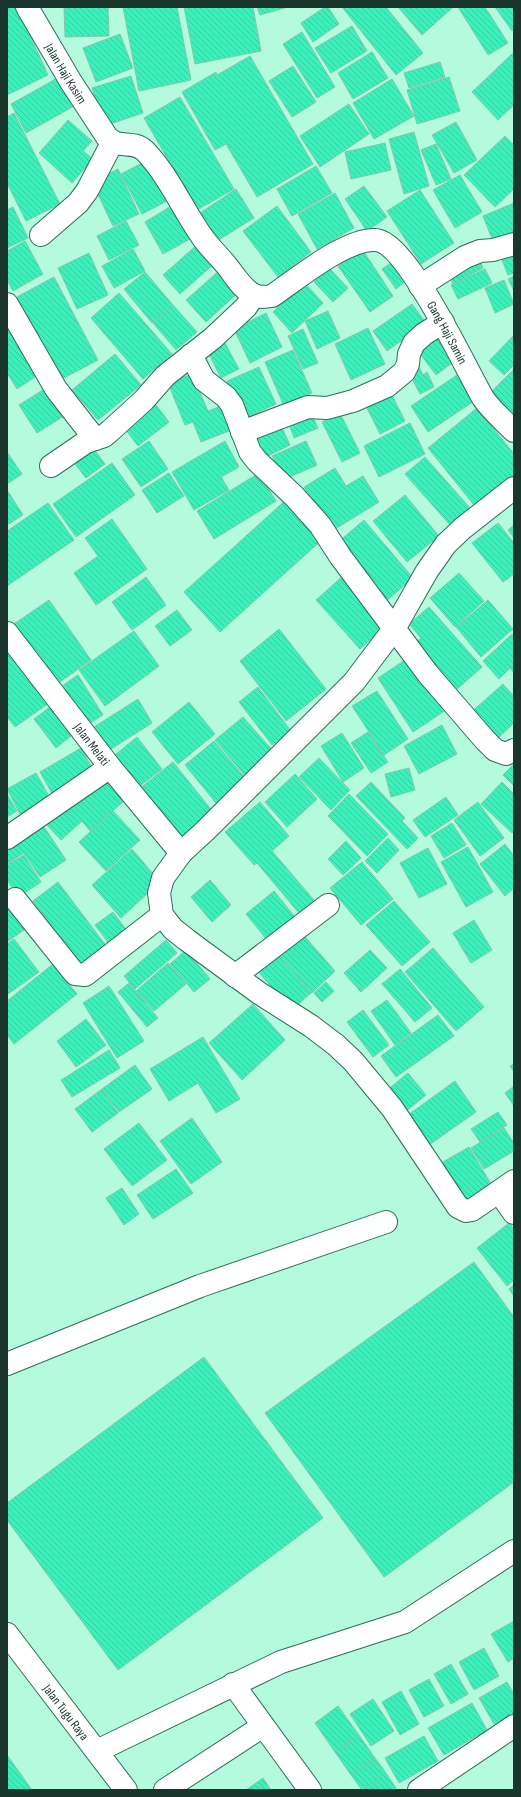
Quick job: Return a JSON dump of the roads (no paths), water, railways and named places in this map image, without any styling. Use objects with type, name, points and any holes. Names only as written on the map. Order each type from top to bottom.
[{"type":"street","name":"Jalan Haji Kasim","points":[[28,7],[71,82],[110,140]]},
{"type":"street","points":[[41,235],[78,203],[87,191],[110,140],[118,145],[130,143],[144,150],[162,173],[204,238],[243,287],[254,295],[246,307],[213,338],[165,376],[144,400],[110,431],[95,440],[86,442],[51,466]]},
{"type":"street","name":"Gang Haji Samin","points":[[254,295],[263,297],[272,296],[327,258],[360,242],[376,240],[389,245],[405,264],[444,322],[484,399],[514,431]]},
{"type":"street","points":[[420,286],[465,257],[480,251],[492,250],[514,244]]},
{"type":"street","points":[[7,304],[56,389],[95,440]]},
{"type":"street","points":[[242,432],[308,407],[327,408],[353,401],[387,386],[404,372],[414,343],[424,334],[444,322]]},
{"type":"street","points":[[191,355],[204,380],[226,397],[232,405],[250,452],[257,461],[295,497],[320,525],[340,556],[428,674],[484,740],[495,750],[506,754],[514,750]]},
{"type":"street","points":[[514,488],[463,528],[446,544],[426,571],[394,629],[354,682],[205,831],[181,853],[169,868],[161,886],[159,905],[162,915],[173,929],[235,976],[311,1026],[336,1045],[353,1062],[392,1108],[458,1207],[466,1211],[472,1210],[507,1187],[514,1213]]},
{"type":"street","name":"Jalan Melati","points":[[7,633],[110,767],[181,853]]},
{"type":"street","points":[[7,838],[110,767]]},
{"type":"street","points":[[15,899],[75,974],[80,976],[85,975],[162,915]]},
{"type":"street","points":[[235,976],[328,905]]},
{"type":"street","points":[[7,1364],[200,1286],[386,1222]]},
{"type":"street","points":[[97,1751],[281,1662],[405,1622],[514,1551]]},
{"type":"street","name":"Jalan Tugu Raya","points":[[7,1634],[126,1790]]},
{"type":"street","points":[[233,1684],[310,1790]]},
{"type":"street","points":[[165,1790],[263,1726]]},
{"type":"street","points":[[419,1790],[514,1726]]}]
